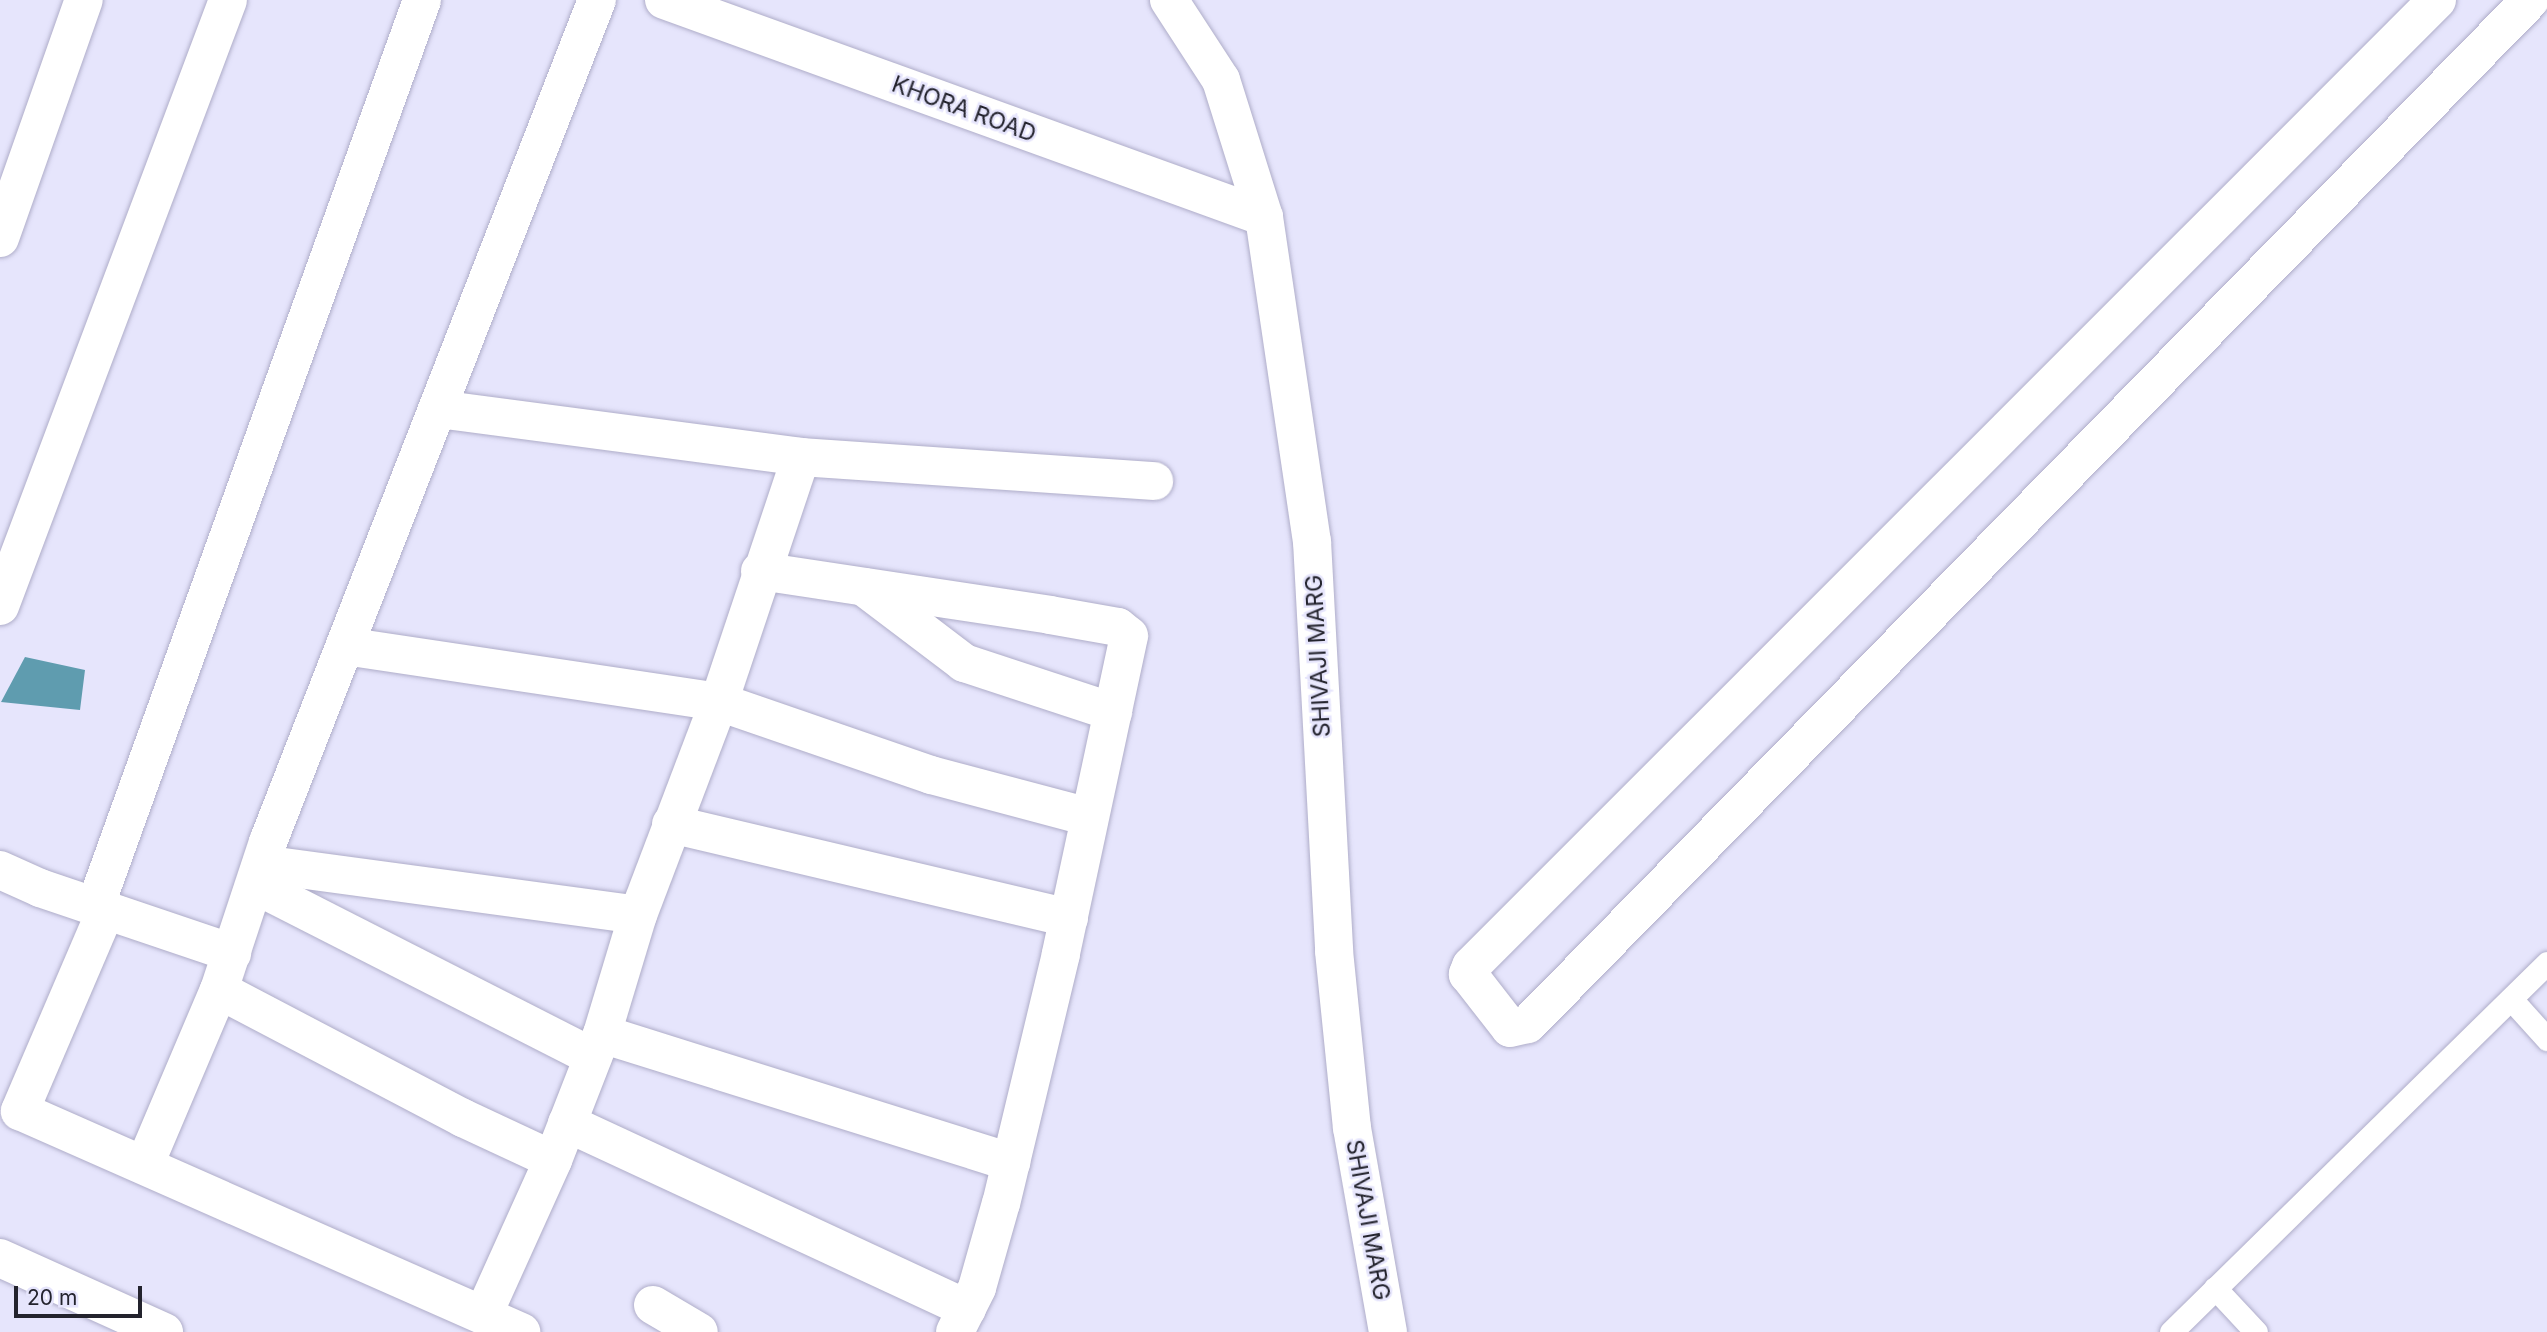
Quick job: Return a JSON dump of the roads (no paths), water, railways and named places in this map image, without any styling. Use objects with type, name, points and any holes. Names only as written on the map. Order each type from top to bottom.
[{"type":"street","points":[[0,238],[84,0]]},
{"type":"street","points":[[0,606],[228,0]]},
{"type":"street","points":[[422,0],[100,908],[10,1107],[484,1313],[521,1332]]},
{"type":"street","points":[[145,1164],[219,990],[259,874],[345,646],[597,0]]},
{"type":"street","name":"KHORA ROAD","points":[[664,0],[1264,217]]},
{"type":"street","name":"SHIVAJI MARG","points":[[1169,0],[1221,80],[1264,217],[1312,541],[1334,951],[1352,1128],[1388,1332]]},
{"type":"street","points":[[2437,0],[1472,966],[1468,974],[1510,1028],[1519,1029],[1538,1014],[2530,0]]},
{"type":"street","points":[[438,409],[801,457],[1154,481]]},
{"type":"street","points":[[484,1313],[553,1160],[598,1046],[638,915],[719,702],[801,457]]},
{"type":"street","points":[[568,1123],[961,1320],[977,1288],[1011,1162],[1069,918],[1089,817],[1130,647],[1129,636],[1118,627],[761,571]]},
{"type":"street","points":[[862,586],[964,663],[1114,712]]},
{"type":"street","points":[[345,646],[719,702],[931,775],[1089,817]]},
{"type":"street","points":[[671,824],[1069,918]]},
{"type":"street","points":[[0,870],[232,953]]},
{"type":"street","points":[[259,874],[638,915]]},
{"type":"street","points":[[259,874],[598,1046],[1011,1162]]},
{"type":"street","points":[[219,990],[463,1118],[553,1160]]},
{"type":"street","points":[[0,1258],[164,1332]]},
{"type":"street","points":[[653,1305],[699,1332]]},
{"type":"lane","points":[[2171,1332],[2547,963]]},
{"type":"lane","points":[[2511,999],[2547,1039]]},
{"type":"lane","points":[[2216,1287],[2256,1332]]},
{"type":"water","points":[[25,657],[85,670],[80,710],[1,702]]}]
